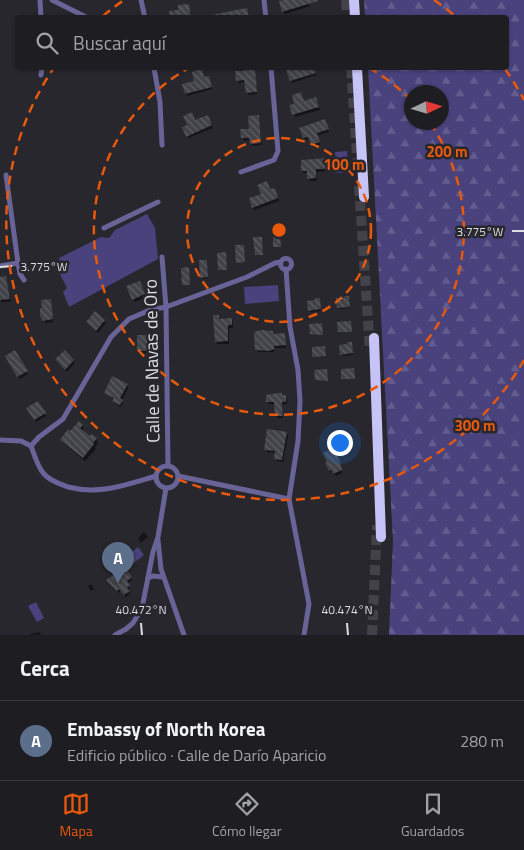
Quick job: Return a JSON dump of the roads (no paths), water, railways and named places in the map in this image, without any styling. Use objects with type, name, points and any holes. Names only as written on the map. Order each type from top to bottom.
[{"type":"highway","points":[[354,0],[355,15]]},
{"type":"highway","points":[[357,70],[364,197]]},
{"type":"highway","points":[[374,338],[381,537]]},
{"type":"street","points":[[40,0],[40,15]]},
{"type":"street","points":[[52,0],[82,15]]},
{"type":"street","points":[[142,0],[144,15]]},
{"type":"street","points":[[264,0],[266,15]]},
{"type":"street","points":[[41,75],[42,70]]},
{"type":"street","points":[[154,70],[160,102],[162,145]]},
{"type":"street","points":[[241,172],[274,160],[278,151],[271,70]]},
{"type":"street","points":[[6,175],[18,264],[20,274],[24,280]]},
{"type":"street","points":[[104,228],[158,202]]},
{"type":"street","name":"Calle de Navas de Oro","points":[[162,257],[166,307],[168,465]]},
{"type":"street","points":[[32,446],[39,437],[63,419],[111,337],[129,319],[247,276],[275,262],[281,262],[285,258],[290,260],[291,267],[286,269]]},
{"type":"street","points":[[281,262],[282,267],[286,269],[290,327],[298,370],[300,401],[298,440],[289,500],[309,604],[304,635]]},
{"type":"street","points":[[0,266],[18,264]]},
{"type":"street","points":[[0,440],[20,441],[32,446],[38,465],[45,476],[70,487],[84,490],[103,490],[156,476]]},
{"type":"street","points":[[168,465],[174,467],[178,476],[176,484],[166,488],[159,485],[156,476],[160,467],[168,465]]},
{"type":"street","points":[[178,476],[289,500]]},
{"type":"street","points":[[115,635],[126,629],[138,616],[142,608],[158,537],[166,488]]},
{"type":"street","points":[[158,537],[160,569],[184,635]]},
{"type":"street","points":[[150,568],[160,569]]},
{"type":"street","points":[[148,578],[153,576],[163,578]]},
{"type":"tunnel","points":[[346,0],[347,15]]},
{"type":"tunnel","points":[[351,70],[358,169]]},
{"type":"tunnel","points":[[359,186],[370,351]]},
{"type":"tunnel","points":[[372,635],[377,525]]},
{"type":"place","name":"Embassy of North Korea","points":[[118,583]]}]
